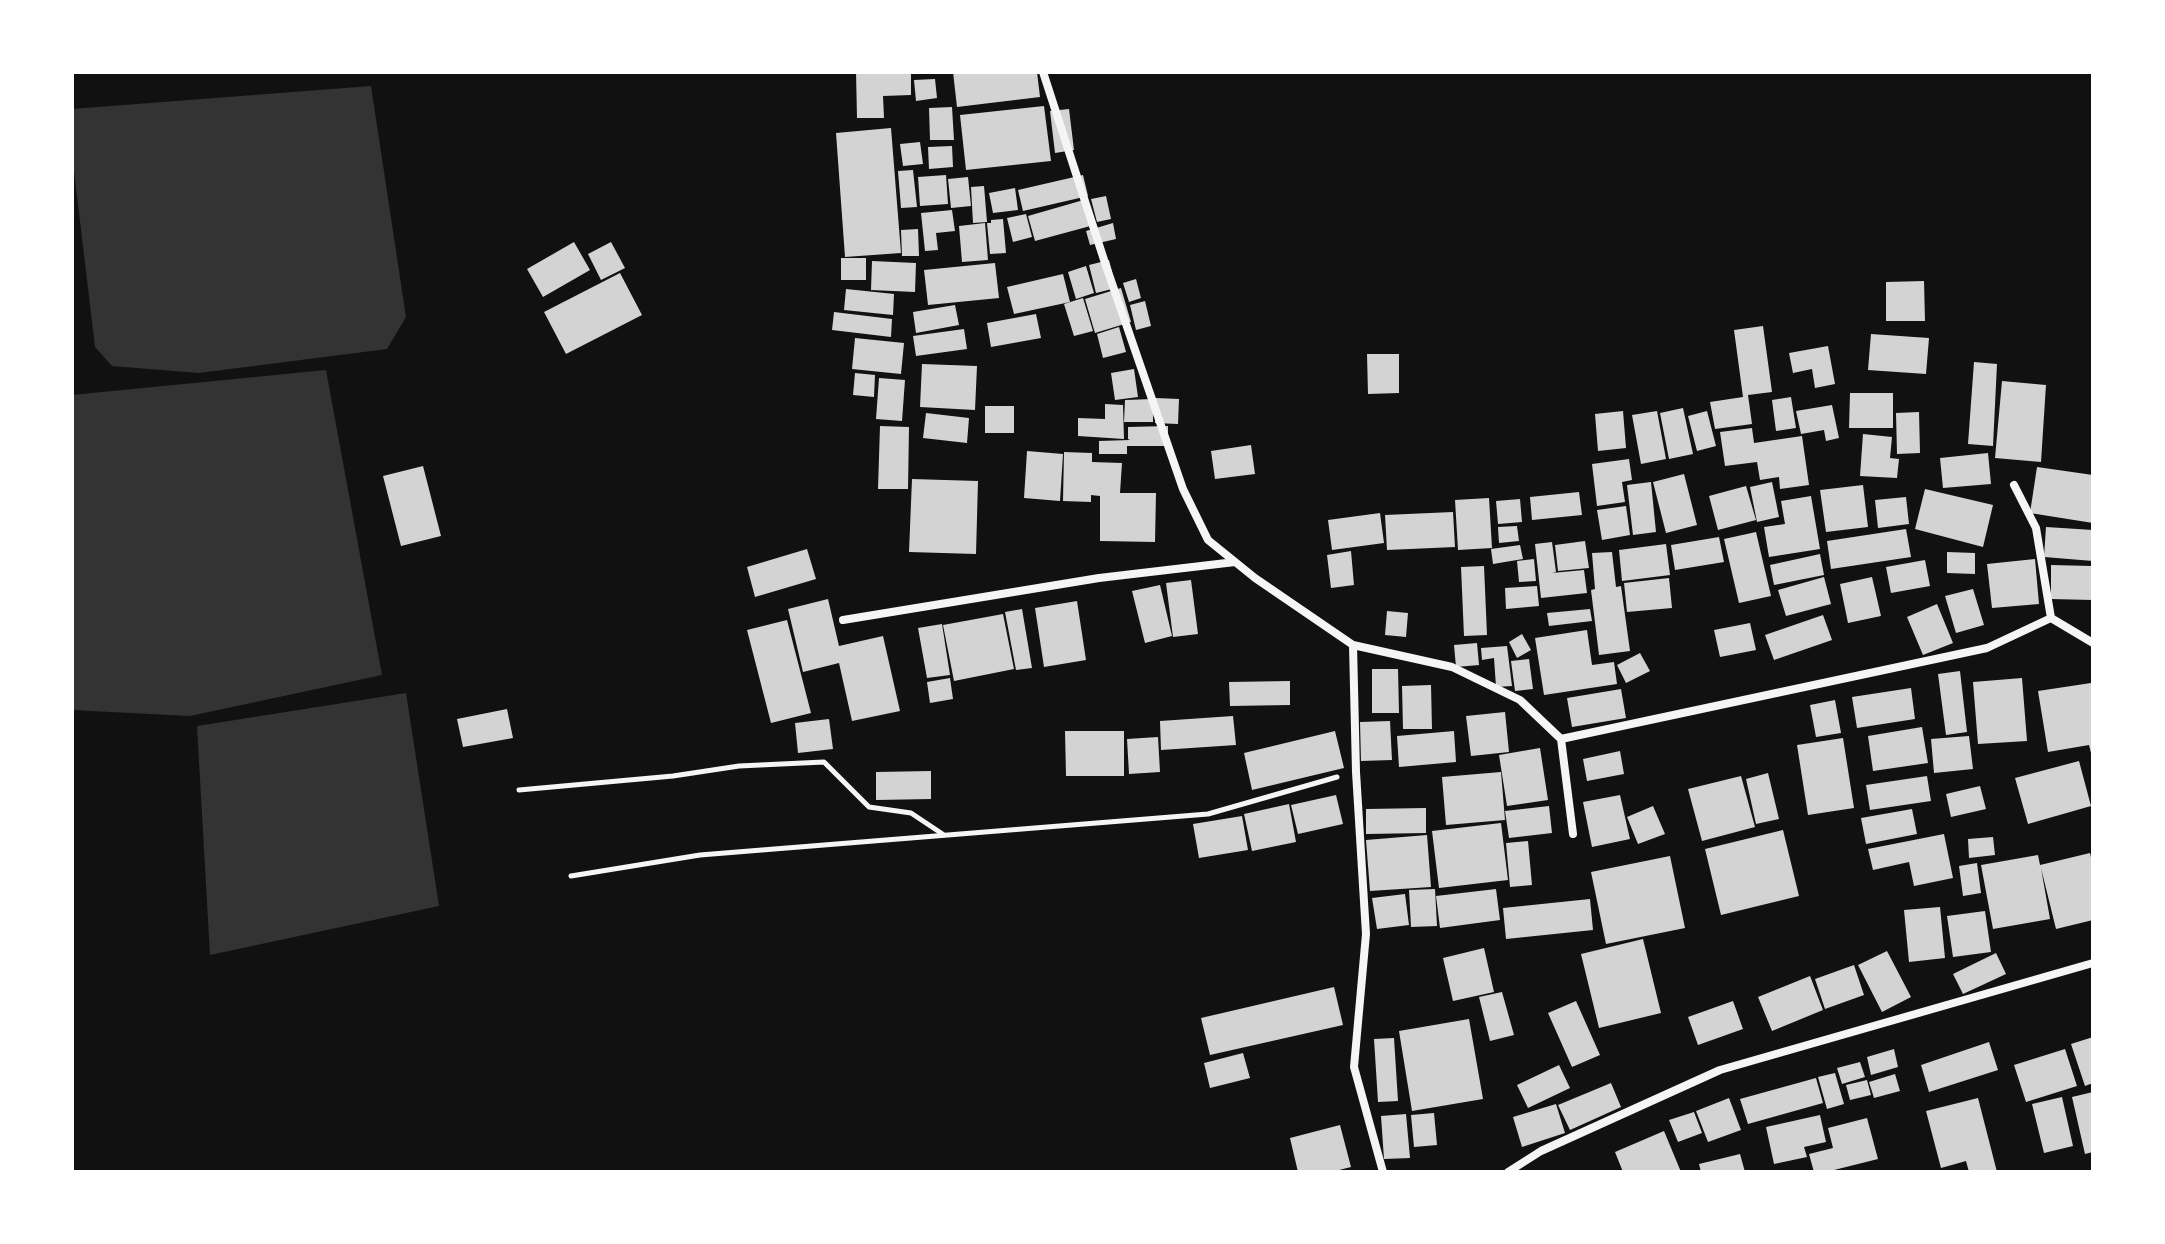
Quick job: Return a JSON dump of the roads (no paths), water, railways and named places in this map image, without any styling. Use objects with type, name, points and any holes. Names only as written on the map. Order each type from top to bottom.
[{"type":"street","points":[[1043,72],[1183,489],[1208,540],[1255,578],[1353,645],[1452,667],[1520,700],[1561,739],[1573,834]]},
{"type":"street","points":[[2014,485],[2036,528],[2051,618],[2093,643]]},
{"type":"street","points":[[843,620],[1099,578],[1235,562]]},
{"type":"street","points":[[1561,739],[1987,648],[2051,618]]},
{"type":"street","points":[[1353,645],[1356,772],[1366,934],[1354,1067],[1383,1172]]},
{"type":"street","points":[[1508,1172],[1541,1151],[1720,1070],[2093,963]]}]
